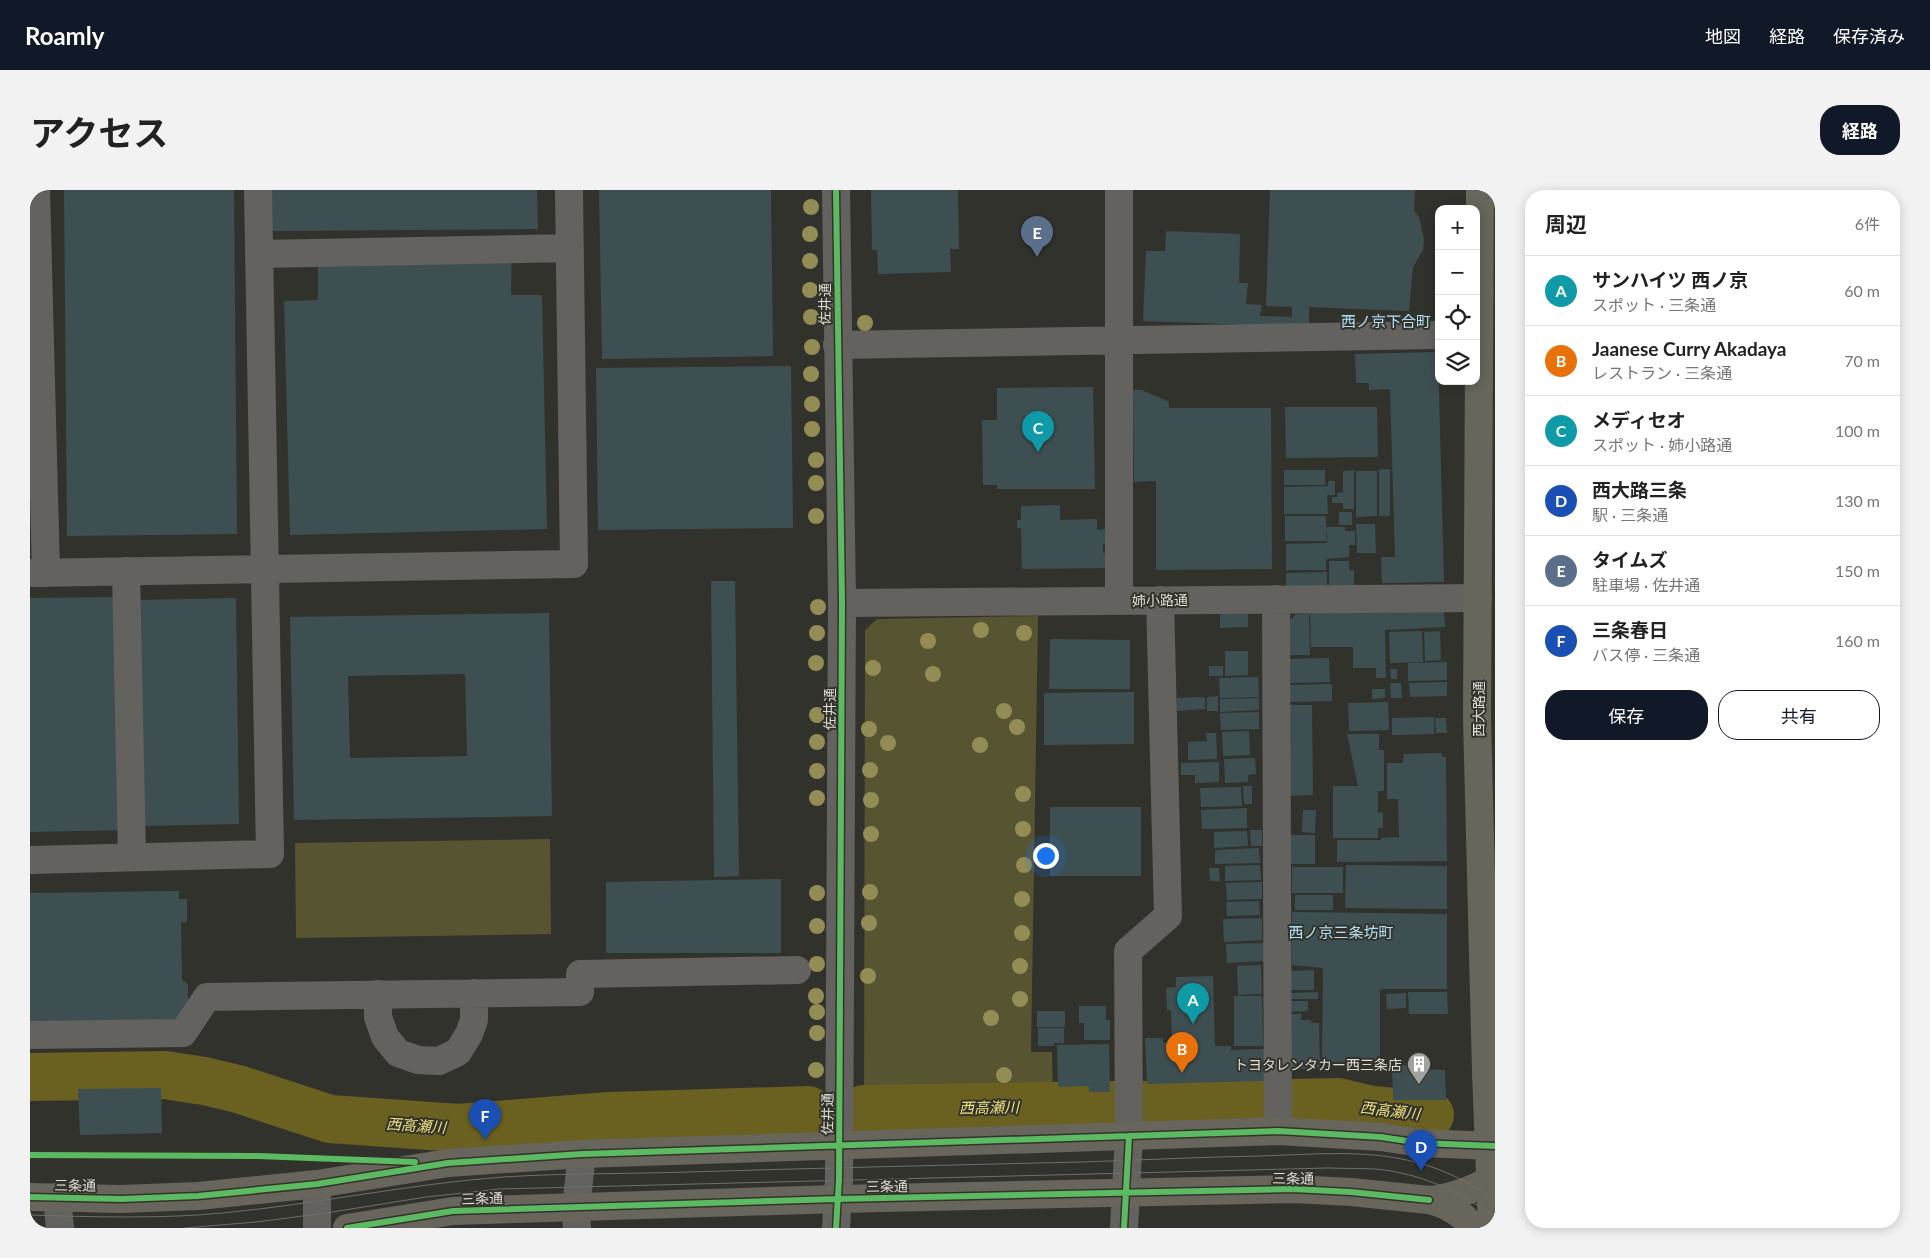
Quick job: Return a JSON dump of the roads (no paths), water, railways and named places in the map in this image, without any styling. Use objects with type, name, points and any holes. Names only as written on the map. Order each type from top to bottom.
[{"type":"main road","name":"西大路通","points":[[1479,295],[1480,190]]},
{"type":"main road","name":"西大路通","points":[[1478,340],[1477,718],[1493,1178],[1492,1228]]},
{"type":"main road","name":"三条通","points":[[30,1196],[121,1199],[198,1196],[317,1184],[448,1163],[582,1154],[1129,1136],[1278,1108],[1381,1137],[1420,1142],[1492,1146]]},
{"type":"main road","name":"三条通","points":[[347,1228],[454,1211],[576,1217],[838,1199],[1294,1189],[1350,1192],[1429,1200],[1458,1193],[1493,1178]]},
{"type":"main road","points":[[1429,1200],[1449,1207],[1463,1217],[1473,1228]]},
{"type":"street","points":[[36,190],[38,573],[574,564],[569,190]]},
{"type":"street","points":[[30,860],[270,854],[258,190]]},
{"type":"street","name":"佐井通","points":[[836,190],[842,603],[839,1146],[836,1228]]},
{"type":"street","points":[[1118,600],[1120,190]]},
{"type":"street","points":[[259,254],[570,248]]},
{"type":"street","points":[[837,345],[1435,335]]},
{"type":"street","points":[[126,571],[132,857]]},
{"type":"street","name":"姉小路通","points":[[842,603],[1478,598]]},
{"type":"street","points":[[1276,599],[1278,1108]]},
{"type":"street","points":[[1124,1228],[1129,1136],[1128,951],[1168,916],[1160,600]]},
{"type":"street","points":[[30,1035],[183,1033],[207,997],[580,992],[580,974],[797,970]]},
{"type":"street","points":[[378,994],[378,1018],[385,1037],[398,1053],[418,1060],[439,1061],[458,1052],[469,1034],[474,1020],[474,993]]},
{"type":"street","points":[[576,1217],[582,1154]]},
{"type":"street","points":[[317,1184],[317,1228]]},
{"type":"street","points":[[57,1198],[60,1228]]},
{"type":"waterway","name":"西高瀬川","points":[[30,1077],[165,1075],[238,1089],[330,1119],[458,1128],[609,1116],[808,1110]]},
{"type":"waterway","name":"西高瀬川","points":[[1290,1103],[1338,1102],[1372,1110],[1430,1115]]},
{"type":"waterway","name":"西高瀬川","points":[[1143,1105],[1264,1103]]},
{"type":"waterway","name":"西高瀬川","points":[[864,1109],[1114,1105]]},
{"type":"tram line","points":[[30,1215],[102,1217],[199,1215],[293,1205],[433,1184],[503,1177],[1324,1154],[1382,1156],[1410,1161],[1438,1169],[1466,1182],[1495,1200]]},
{"type":"tram line","points":[[185,1228],[256,1222],[426,1197],[499,1189],[1328,1168],[1383,1170],[1414,1176],[1450,1190],[1495,1217]]},
{"type":"tram line","points":[[30,1227],[43,1228]]},
{"type":"place","name":"タイムズ","points":[[1037,257]]},
{"type":"place","name":"メディセオ","points":[[1038,452]]},
{"type":"place","name":"サンハイツ 西ノ京","points":[[1193,1024]]},
{"type":"place","name":"Jaanese Curry Akadaya","points":[[1182,1073]]},
{"type":"place","name":"トヨタレンタカー西三条店","points":[[1419,1085]]},
{"type":"place","name":"三条春日","points":[[485,1140]]},
{"type":"place","name":"西大路三条","points":[[1421,1171]]},
{"type":"district","name":"西ノ京下合町","points":[[1386,321]]},
{"type":"district","name":"西ノ京三条坊町","points":[[1341,932]]}]
